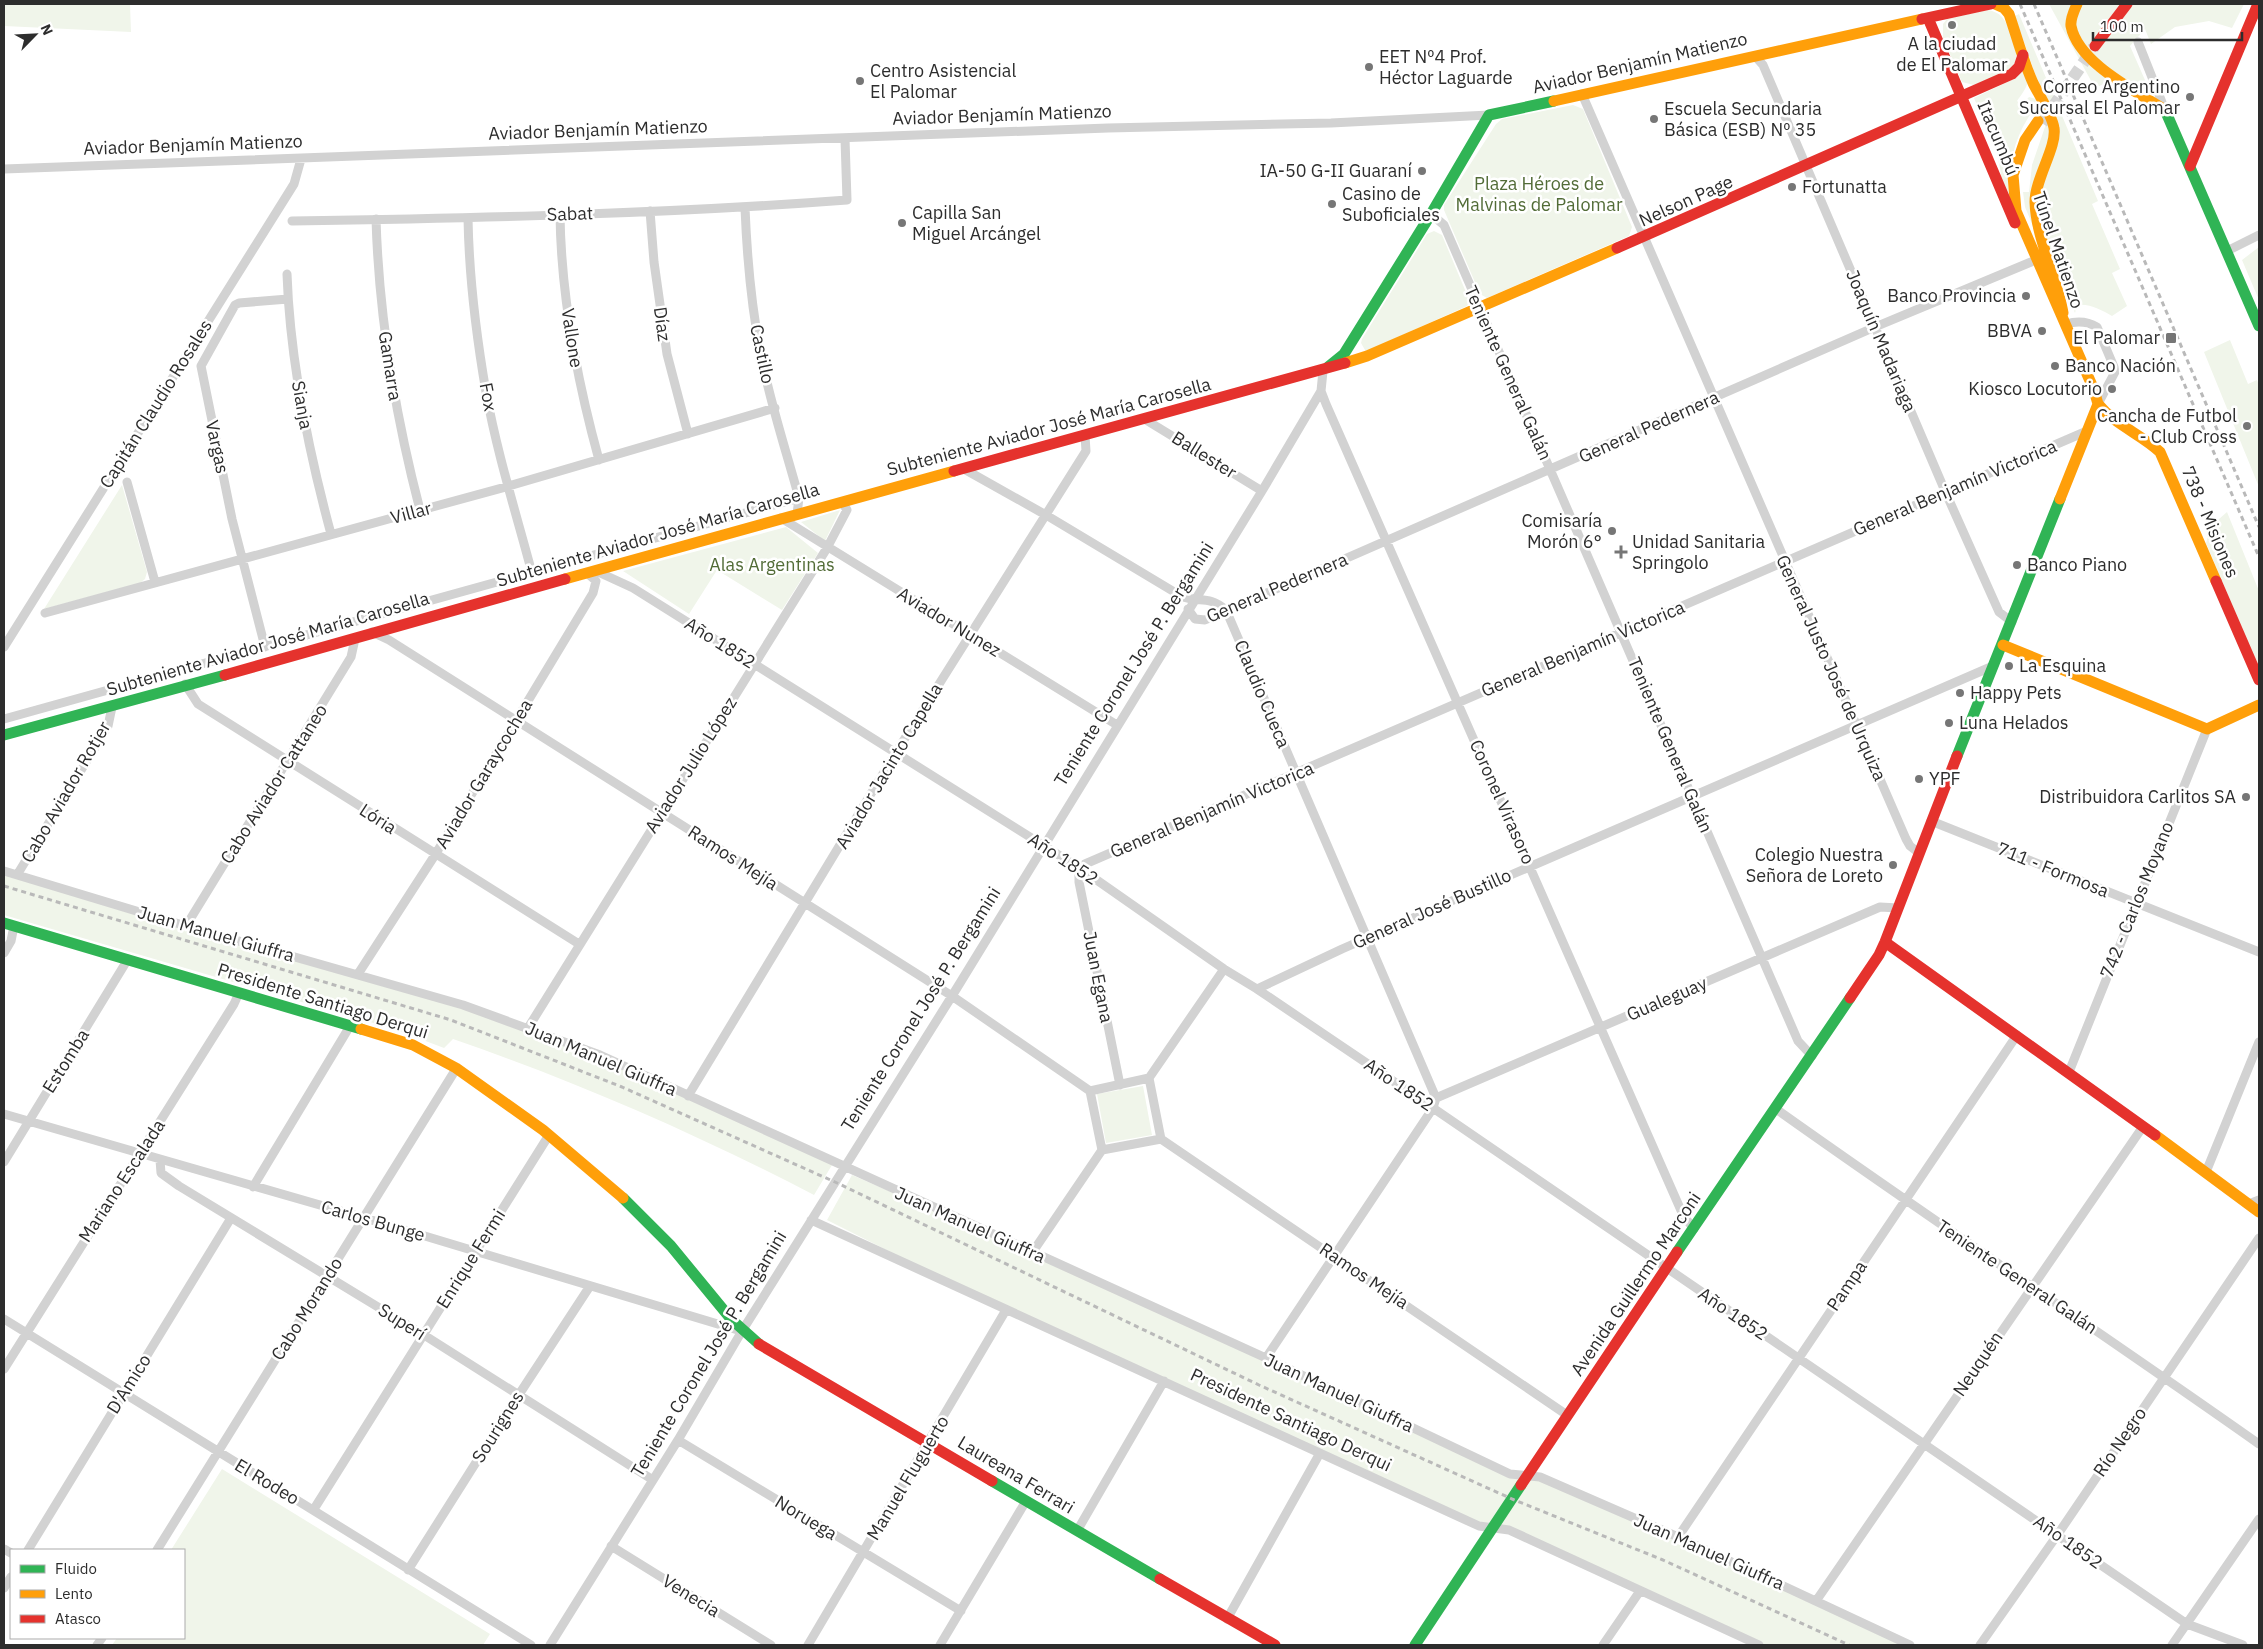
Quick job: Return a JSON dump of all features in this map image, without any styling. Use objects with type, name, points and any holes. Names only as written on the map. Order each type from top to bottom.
[{"type":"street","name":"Aviador Benjamín Matienzo","points":[[4,169],[1222,124],[1331,123],[1489,115],[1991,4]]},
{"type":"street","name":"Itacumbú","points":[[1994,4],[2004,8],[2009,14],[2023,55],[2054,128],[2051,147],[2041,172],[2035,206],[2040,230],[2060,295],[2066,324]]},
{"type":"street","points":[[2077,4],[2071,20],[2071,27],[2081,49],[2104,68],[2165,110]]},
{"type":"street","points":[[2118,4],[2092,44],[2127,4]]},
{"type":"street","points":[[2190,166],[2258,4]]},
{"type":"street","name":"Itacumbú","points":[[1928,18],[2031,262],[2066,324],[2098,404]]},
{"type":"street","points":[[2138,42],[2165,110],[2259,326]]},
{"type":"street","name":"Nelson Page","points":[[1323,371],[1367,356],[1643,239],[1806,167],[2012,74],[2019,67],[2023,55]]},
{"type":"street","name":"Joaquín Madariaga","points":[[1755,56],[1763,65],[1945,491],[1999,612],[2012,622]]},
{"type":"street","name":"General Justo José de Urquiza","points":[[1582,94],[1643,239],[1906,840],[1919,853]]},
{"type":"street","points":[[1323,371],[1344,354],[1489,115]]},
{"type":"street","name":"Túnel Matienzo","points":[[2040,122],[2022,159],[2019,174],[2019,198],[2024,217],[2048,273],[2066,324]]},
{"type":"street","name":"Sabat","points":[[292,221],[468,218],[745,208],[847,200],[845,138]]},
{"type":"street","name":"Capitán Claudio Rosales","points":[[4,647],[294,184],[301,159]]},
{"type":"street","name":"Castillo","points":[[745,208],[749,285],[761,356],[799,498]]},
{"type":"street","name":"Díaz","points":[[650,211],[654,262],[667,354],[688,434]]},
{"type":"street","name":"Vallone","points":[[560,214],[563,277],[570,330],[586,410],[599,460]]},
{"type":"street","name":"Teniente General Galán","points":[[1430,214],[1444,225],[1798,1041],[1812,1056]]},
{"type":"street","name":"Fox","points":[[468,218],[469,263],[480,352],[493,425],[532,573]]},
{"type":"street","name":"Gamarra","points":[[376,220],[385,346],[402,439],[420,510]]},
{"type":"street","points":[[2227,251],[2259,235]]},
{"type":"street","name":"General Pedernera","points":[[1188,609],[1195,620],[1200,621],[1388,542],[1875,327],[2031,262]]},
{"type":"street","name":"Sianja","points":[[287,274],[288,299],[303,416],[331,534]]},
{"type":"street","name":"Vargas","points":[[265,647],[241,559],[201,366],[203,359],[235,305],[239,303],[288,299]]},
{"type":"street","points":[[2066,324],[2079,322],[2092,324],[2097,327],[2114,367],[2115,372],[2098,404]]},
{"type":"street","name":"Coronel Virasoro","points":[[1323,371],[1321,390],[1683,1215],[1694,1229]]},
{"type":"street","name":"Subteniente Aviador José María Carosella","points":[[4,735],[112,707],[186,684],[355,639],[372,632],[781,518],[1323,371]]},
{"type":"street","name":"Teniente Coronel José P. Bergamini","points":[[550,1645],[678,1440],[742,1331],[952,996],[1262,491],[1321,390]]},
{"type":"street","name":"Avenida Guillermo Marconi","points":[[1415,1645],[1567,1415],[1776,1110],[1879,955],[2098,404]]},
{"type":"street","name":"738 - Misiones","points":[[2098,404],[2108,416],[2150,441],[2160,452],[2259,680]]},
{"type":"street","name":"Villar","points":[[45,613],[509,486],[775,408]]},
{"type":"street","name":"Ballester","points":[[1146,420],[1262,491]]},
{"type":"street","name":"General Benjamín Victorica","points":[[1081,869],[1090,862],[2087,431]]},
{"type":"street","name":"Aviador Jacinto Capella","points":[[688,1096],[806,905],[895,754],[1086,451],[1085,436]]},
{"type":"street","points":[[964,469],[1046,515],[1181,596],[1194,600],[1213,601],[1226,610]]},
{"type":"street","points":[[127,482],[154,582]]},
{"type":"street","points":[[4,719],[799,498],[797,514]]},
{"type":"street","name":"Aviador Julio López","points":[[528,1028],[827,548],[847,510],[842,502]]},
{"type":"street","name":"Aviador Nunez","points":[[781,518],[1117,725]]},
{"type":"street","name":"Año 1852","points":[[592,572],[633,588],[1081,869],[1224,969],[1257,989],[1433,1108],[2187,1624],[2243,1645]]},
{"type":"street","name":"Aviador Garaycochea","points":[[358,974],[435,855],[594,593],[596,581],[592,572]]},
{"type":"street","name":"Claudio Cueca","points":[[1226,610],[1436,1098]]},
{"type":"street","name":"Ramos Mejía","points":[[372,632],[389,640],[952,996],[1090,1091]]},
{"type":"street","name":"Cabo Aviador Cattaneo","points":[[186,926],[351,657],[355,639]]},
{"type":"street","points":[[2003,645],[2206,729],[2259,705]]},
{"type":"street","name":"General José Bustillo","points":[[1257,989],[1366,938],[1530,866],[1993,666]]},
{"type":"street","name":"Lória","points":[[186,684],[198,704],[579,944]]},
{"type":"street","name":"Cabo Aviador Rotjer","points":[[18,875],[108,726],[112,707]]},
{"type":"street","name":"742 - Carlos Moyano","points":[[2069,1072],[2206,729]]},
{"type":"street","name":"711 - Formosa","points":[[1931,821],[2259,952]]},
{"type":"street","name":"Juan Egana","points":[[1081,869],[1079,882],[1120,1085]]},
{"type":"street","name":"Juan Manuel Giuffra","points":[[4,871],[186,926],[463,1005],[600,1055],[1266,1358],[1510,1474],[1540,1477],[1678,1537],[1910,1645]]},
{"type":"street","name":"Gualeguay","points":[[1436,1098],[1880,907],[1898,908]]},
{"type":"street","points":[[4,953],[11,941],[9,924]]},
{"type":"street","name":"Presidente Santiago Derqui","points":[[9,924],[420,1047],[456,1068],[572,1152],[646,1220],[742,1331]]},
{"type":"street","points":[[1885,942],[2069,1072],[2142,1128],[2254,1202],[2259,1212]]},
{"type":"street","name":"Estomba","points":[[4,1162],[128,959]]},
{"type":"street","points":[[1102,1150],[1090,1091],[1149,1078],[1224,969]]},
{"type":"street","name":"Mariano Escalada","points":[[4,1369],[140,1155],[239,993]]},
{"type":"street","points":[[253,1187],[350,1026]]},
{"type":"street","name":"Pampa","points":[[1678,1537],[2017,1035]]},
{"type":"street","points":[[2206,1172],[2259,1042]]},
{"type":"street","name":"Cabo Morando","points":[[158,1549],[365,1218],[456,1068]]},
{"type":"street","points":[[1032,1253],[1102,1150],[1161,1139],[1149,1078]]},
{"type":"street","points":[[1414,1096],[1424,1091],[1428,1082]]},
{"type":"street","points":[[1266,1358],[1433,1108],[1436,1098]]},
{"type":"street","name":"Teniente General Galán","points":[[1776,1110],[2259,1444]]},
{"type":"street","name":"Carlos Bunge","points":[[4,1114],[140,1155],[365,1218],[742,1331]]},
{"type":"street","name":"Neuquén","points":[[1816,1600],[2142,1128]]},
{"type":"street","name":"Enrique Fermi","points":[[314,1509],[549,1135]]},
{"type":"street","name":"Ramos Mejía","points":[[1161,1139],[1567,1415]]},
{"type":"street","name":"Superí","points":[[160,1160],[161,1173],[231,1218],[424,1335],[653,1480]]},
{"type":"street","name":"D'Amico","points":[[29,1549],[231,1218]]},
{"type":"street","name":"Presidente Santiago Derqui","points":[[811,1220],[1479,1526],[1509,1530],[1759,1645]]},
{"type":"street","name":"Río Negro","points":[[1980,1645],[2058,1534],[2259,1238]]},
{"type":"street","name":"Sourignes","points":[[408,1570],[590,1286]]},
{"type":"street","name":"Manuel Fluguerto","points":[[808,1645],[1006,1310]]},
{"type":"street","name":"El Rodeo","points":[[4,1318],[531,1645]]},
{"type":"street","name":"Laureana Ferrari","points":[[742,1331],[753,1340],[1077,1532],[1274,1645]]},
{"type":"street","points":[[1077,1532],[1164,1381]]},
{"type":"street","name":"Noruega","points":[[678,1440],[961,1611]]},
{"type":"street","points":[[1227,1618],[1320,1452]]},
{"type":"street","points":[[940,1645],[1026,1501]]},
{"type":"street","points":[[2172,1645],[2259,1519]]},
{"type":"street","name":"Venecia","points":[[611,1546],[771,1645]]},
{"type":"street","points":[[1603,1645],[1640,1591]]},
{"type":"green space","points":[[4,4],[130,4],[131,32],[4,26]]},
{"type":"green space","points":[[2049,4],[2244,4],[2232,28],[2209,21],[2175,27],[2151,44],[2145,29],[2130,46],[2152,96],[2110,81],[2095,88]]},
{"type":"green space","points":[[1988,10],[1996,12],[2005,21],[2016,48],[2015,61],[2010,69],[1974,85],[1962,82],[1943,38],[1943,24],[1947,19]]},
{"type":"green space","points":[[2019,14],[2098,201],[2092,204],[2120,269],[2112,273],[2127,306],[2112,316],[2086,305],[2077,305],[2075,313],[2047,239],[2039,196],[2054,128],[2060,127],[2040,88],[2015,16]]},
{"type":"green space","points":[[2024,69],[2027,73],[2028,82],[2017,101],[2022,105],[2029,97],[2036,99],[2049,120],[2051,133],[2032,201],[2034,222],[2042,248],[2025,207],[2023,192],[2029,192],[2032,165],[2047,121],[2035,108],[2021,131],[2016,143],[2011,169],[2010,195],[2012,209],[2009,211],[1999,183],[2001,174],[1997,153],[1974,98],[2016,78]]},
{"type":"green space","name":"Plaza Héroes de Malvinas de Palomar","points":[[1573,105],[1583,109],[1632,227],[1629,236],[1487,298],[1480,294],[1444,210],[1444,205],[1496,124],[1502,119]]},
{"type":"green space","name":"Plaza Héroes de Malvinas de Palomar","points":[[1434,231],[1442,235],[1468,297],[1469,302],[1467,306],[1369,350],[1365,350],[1361,343],[1362,339],[1427,234]]},
{"type":"green space","points":[[2259,247],[2259,300],[2242,260]]},
{"type":"green space","points":[[2230,340],[2248,384],[2257,380],[2259,385],[2259,487],[2204,352]]},
{"type":"green space","points":[[122,485],[147,572],[145,579],[140,583],[44,609]]},
{"type":"green space","points":[[840,510],[825,541],[801,522]]},
{"type":"green space","points":[[2227,512],[2259,591],[2259,668],[2206,543],[2211,526]]},
{"type":"green space","name":"Alas Argentinas","points":[[786,527],[818,553],[782,610],[717,570],[689,614],[623,571]]},
{"type":"green space","points":[[4,871],[358,974],[600,1055],[832,1165],[814,1195],[726,1151],[636,1110],[546,1073],[453,1039],[444,1048],[394,1029],[4,915]]},
{"type":"green space","points":[[1143,1086],[1152,1135],[1106,1143],[1097,1094]]},
{"type":"green space","points":[[852,1175],[1032,1253],[1510,1474],[1535,1476],[1910,1645],[1759,1645],[1509,1530],[1493,1529],[1006,1310],[827,1220]]},
{"type":"green space","points":[[222,1469],[490,1634],[483,1645],[112,1645],[116,1639],[185,1639],[185,1549],[172,1549]]},
{"type":"tunnel","points":[[2042,123],[2094,47]]},
{"type":"railway","points":[[2020,4],[2259,557]]},
{"type":"railway","points":[[2034,4],[2259,527]]},
{"type":"railway","points":[[4,886],[451,1020],[622,1087],[835,1182],[1259,1385],[1512,1499],[1663,1560],[1849,1645]]},
{"type":"traffic: fast","points":[[1328,367],[1344,354],[1431,214],[1489,115],[1554,101]]},
{"type":"traffic: fast","points":[[2165,110],[2259,326]]},
{"type":"traffic: fast","points":[[1957,756],[2060,499]]},
{"type":"traffic: fast","points":[[4,735],[225,675]]},
{"type":"traffic: fast","points":[[4,923],[361,1029]]},
{"type":"traffic: fast","points":[[1677,1252],[1850,998]]},
{"type":"traffic: fast","points":[[623,1198],[671,1246],[731,1319],[759,1344]]},
{"type":"traffic: fast","points":[[992,1481],[1160,1579]]},
{"type":"traffic: fast","points":[[1415,1645],[1521,1485]]},
{"type":"traffic: slow","points":[[1995,4],[2004,8],[2009,14],[2029,75],[2053,123],[2054,136],[2038,183],[2035,202],[2039,229],[2063,313]]},
{"type":"traffic: slow","points":[[2077,4],[2071,26],[2076,39],[2085,52],[2110,75],[2165,110]]},
{"type":"traffic: slow","points":[[1554,101],[1922,19]]},
{"type":"traffic: slow","points":[[2038,121],[2025,140],[2013,175],[2016,211],[2094,390],[2098,404],[2060,499]]},
{"type":"traffic: slow","points":[[1345,363],[1367,356],[1617,248]]},
{"type":"traffic: slow","points":[[2098,404],[2112,418],[2160,452],[2216,581]]},
{"type":"traffic: slow","points":[[565,579],[954,471]]},
{"type":"traffic: slow","points":[[2003,645],[2207,729],[2259,705]]},
{"type":"traffic: slow","points":[[361,1029],[413,1045],[456,1068],[543,1130],[623,1198]]},
{"type":"traffic: slow","points":[[2155,1135],[2259,1212]]},
{"type":"traffic: jam","points":[[1922,19],[1991,4]]},
{"type":"traffic: jam","points":[[2095,46],[2127,4]]},
{"type":"traffic: jam","points":[[2190,166],[2258,4]]},
{"type":"traffic: jam","points":[[1928,18],[2015,223]]},
{"type":"traffic: jam","points":[[1617,248],[2012,74],[2019,67],[2023,55]]},
{"type":"traffic: jam","points":[[954,471],[1345,363]]},
{"type":"traffic: jam","points":[[225,675],[565,579]]},
{"type":"traffic: jam","points":[[2216,581],[2259,680]]},
{"type":"traffic: jam","points":[[1850,998],[1879,955],[1885,942],[1957,756]]},
{"type":"traffic: jam","points":[[1885,942],[2155,1135]]},
{"type":"traffic: jam","points":[[1521,1485],[1677,1252]]},
{"type":"traffic: jam","points":[[759,1344],[992,1481]]},
{"type":"traffic: jam","points":[[1160,1579],[1275,1645]]},
{"type":"place","name":"A la ciudad de El Palomar","points":[[1952,25]]},
{"type":"place","name":"EET Nº4 Prof. Héctor Laguarde","points":[[1369,67]]},
{"type":"place","name":"Centro Asistencial El Palomar","points":[[860,81]]},
{"type":"place","name":"Correo Argentino Sucursal El Palomar","points":[[2190,97]]},
{"type":"place","name":"Escuela Secundaria Básica (ESB) Nº 35","points":[[1654,119]]},
{"type":"place","name":"IA-50 G-II Guaraní","points":[[1422,171]]},
{"type":"place","name":"Fortunatta","points":[[1792,187]]},
{"type":"place","name":"Casino de Suboficiales","points":[[1332,204]]},
{"type":"place","name":"Capilla San Miguel Arcángel","points":[[902,223]]},
{"type":"place","name":"Banco Provincia","points":[[2026,296]]},
{"type":"place","name":"BBVA","points":[[2042,331]]},
{"type":"place","name":"El Palomar","points":[[2171,338]]},
{"type":"place","name":"Banco Nación","points":[[2055,366]]},
{"type":"place","name":"Kiosco Locutorio","points":[[2112,389]]},
{"type":"place","name":"Cancha de Futbol - Club Cross","points":[[2247,426]]},
{"type":"place","name":"Comisaría Morón 6°","points":[[1612,531]]},
{"type":"place","name":"Unidad Sanitaria Springolo","points":[[1621,552]]},
{"type":"place","name":"Banco Piano","points":[[2017,565]]},
{"type":"place","name":"La Esquina","points":[[2009,666]]},
{"type":"place","name":"Happy Pets","points":[[1960,693]]},
{"type":"place","name":"Luna Helados","points":[[1949,723]]},
{"type":"place","name":"YPF","points":[[1919,779]]},
{"type":"place","name":"Distribuidora Carlitos SA","points":[[2246,797]]},
{"type":"place","name":"Colegio Nuestra Señora de Loreto","points":[[1893,865]]}]
